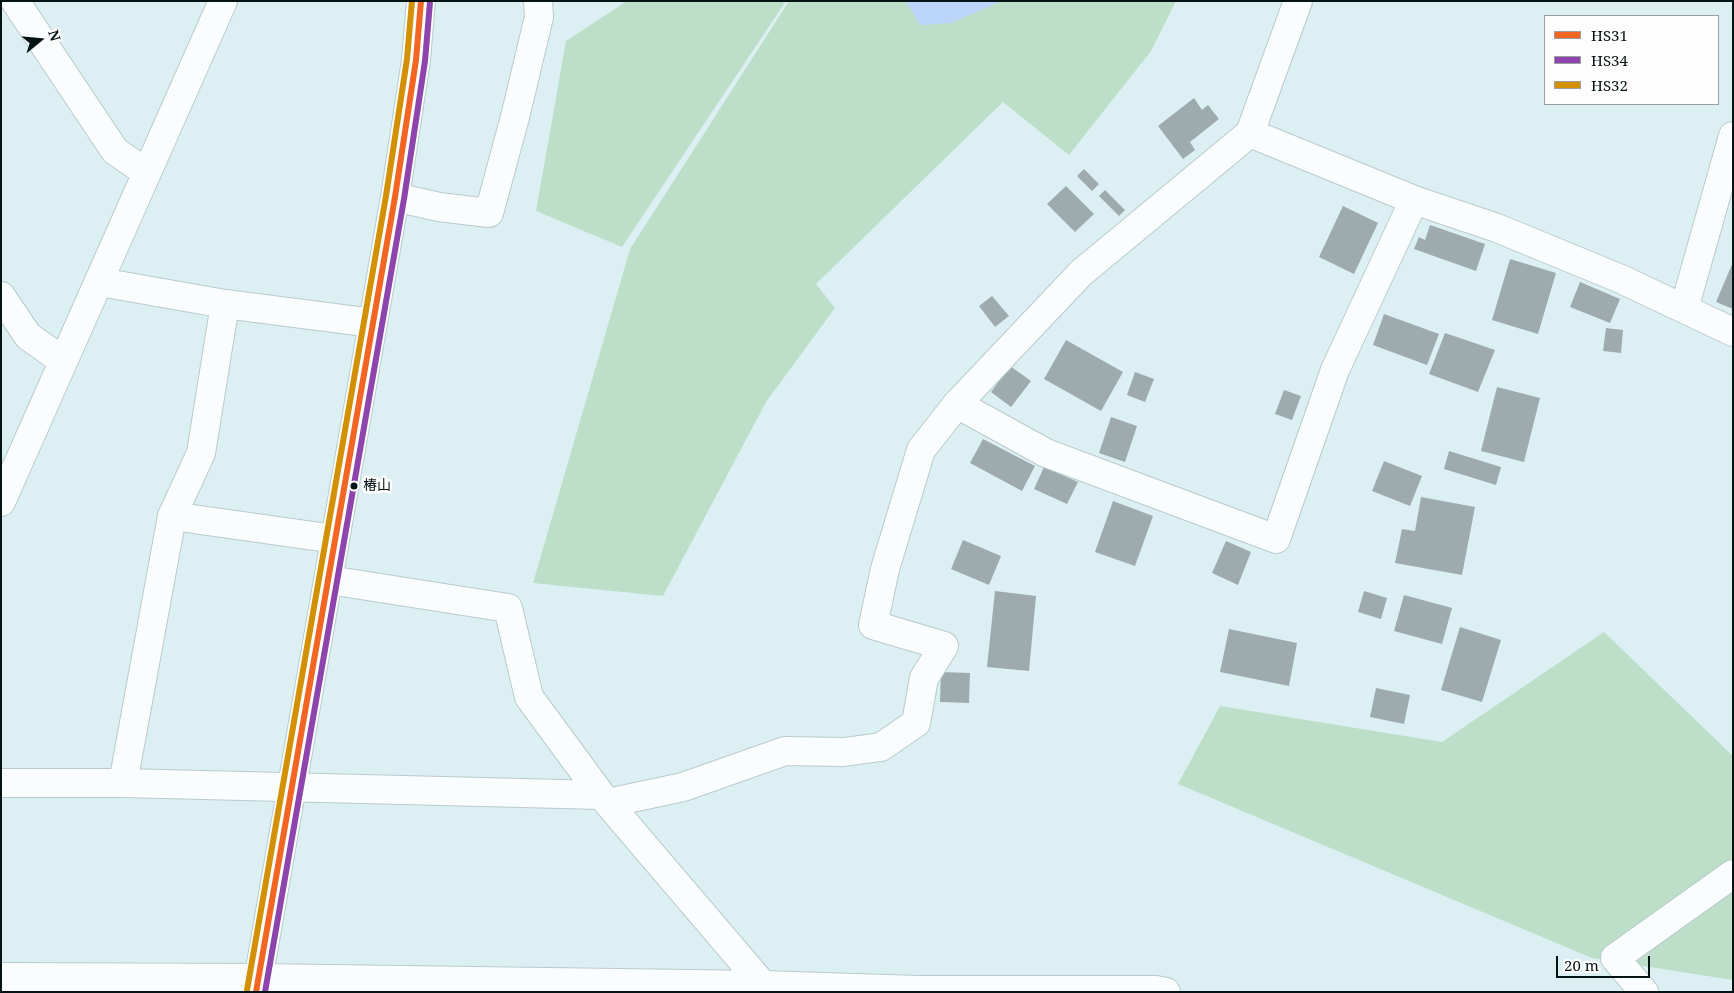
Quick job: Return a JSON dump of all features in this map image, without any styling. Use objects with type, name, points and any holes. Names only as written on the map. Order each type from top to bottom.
[{"type":"street","points":[[15,1],[115,151],[147,173]]},
{"type":"street","points":[[1,502],[223,1]]},
{"type":"street","points":[[257,985],[395,197],[416,60],[421,1]]},
{"type":"street","points":[[395,197],[439,207],[489,213],[515,118],[539,17],[538,1]]},
{"type":"street","points":[[1,783],[124,783],[604,799],[683,787],[785,751],[844,752],[881,747],[916,723],[924,678],[944,646],[873,626],[885,568],[921,450],[957,404],[1081,273],[1250,133],[1298,1]]},
{"type":"street","points":[[1250,133],[1414,200],[1497,228],[1621,278],[1733,332]]},
{"type":"street","points":[[1684,309],[1733,136]]},
{"type":"street","points":[[957,404],[1046,453],[1276,539],[1335,370],[1414,200]]},
{"type":"street","points":[[100,282],[225,304],[373,324]]},
{"type":"street","points":[[1,296],[28,336],[63,361]]},
{"type":"street","points":[[124,783],[172,516],[200,453],[225,304]]},
{"type":"street","points":[[172,516],[335,539]]},
{"type":"street","points":[[328,580],[508,608],[529,697],[604,799],[762,989]]},
{"type":"street","points":[[1644,992],[1615,958],[1733,874]]},
{"type":"street","points":[[1,977],[257,985],[918,991],[1161,991]]},
{"type":"green space","points":[[627,1],[786,1],[622,247],[536,211],[566,41]]},
{"type":"green space","points":[[789,1],[1176,1],[1151,51],[1069,155],[1003,102],[816,284],[835,308],[766,402],[663,596],[533,583],[630,249]]},
{"type":"green space","points":[[1604,632],[1733,756],[1733,980],[1592,958],[1178,784],[1220,706],[1442,742]]},
{"type":"water","points":[[906,1],[1002,1],[951,23],[920,25]]},
{"type":"building","points":[[1194,98],[1202,110],[1208,105],[1219,119],[1190,142],[1195,150],[1183,159],[1158,126]]},
{"type":"building","points":[[1084,169],[1099,184],[1092,191],[1077,176]]},
{"type":"building","points":[[1066,186],[1094,214],[1075,232],[1047,204]]},
{"type":"building","points":[[1105,190],[1125,210],[1119,216],[1099,196]]},
{"type":"building","points":[[1343,206],[1378,223],[1354,274],[1319,257]]},
{"type":"building","points":[[1430,225],[1485,244],[1476,271],[1414,249],[1419,237],[1425,240]]},
{"type":"building","points":[[1510,259],[1556,273],[1538,334],[1492,320]]},
{"type":"building","points":[[1733,262],[1733,309],[1716,302]]},
{"type":"building","points":[[1580,282],[1620,299],[1610,323],[1570,307]]},
{"type":"building","points":[[992,296],[1009,316],[995,327],[979,306]]},
{"type":"building","points":[[1384,314],[1439,334],[1427,365],[1373,345]]},
{"type":"building","points":[[1606,328],[1623,330],[1621,353],[1603,351]]},
{"type":"building","points":[[1445,333],[1495,350],[1478,392],[1429,374]]},
{"type":"building","points":[[1066,340],[1123,372],[1101,411],[1044,379]]},
{"type":"building","points":[[1010,366],[1031,381],[1011,407],[991,392]]},
{"type":"building","points":[[1135,372],[1154,379],[1145,402],[1127,395]]},
{"type":"building","points":[[1497,387],[1540,398],[1524,462],[1481,451]]},
{"type":"building","points":[[1284,390],[1301,396],[1292,420],[1275,414]]},
{"type":"building","points":[[1111,417],[1137,426],[1125,462],[1099,453]]},
{"type":"building","points":[[983,439],[1035,466],[1022,491],[970,463]]},
{"type":"building","points":[[1449,451],[1501,467],[1496,485],[1444,469]]},
{"type":"building","points":[[1384,461],[1422,476],[1410,506],[1372,491]]},
{"type":"building","points":[[1044,467],[1078,482],[1067,504],[1034,489]]},
{"type":"building","points":[[1421,497],[1475,507],[1462,575],[1395,563],[1402,529],[1415,531]]},
{"type":"building","points":[[1113,501],[1153,516],[1135,566],[1095,552]]},
{"type":"building","points":[[963,540],[1001,556],[989,585],[951,569]]},
{"type":"building","points":[[1226,541],[1251,552],[1238,585],[1212,573]]},
{"type":"building","points":[[995,591],[1036,596],[1029,671],[987,667]]},
{"type":"building","points":[[1364,591],[1387,598],[1381,619],[1358,612]]},
{"type":"building","points":[[1404,595],[1452,608],[1442,644],[1394,631]]},
{"type":"building","points":[[1460,627],[1501,640],[1482,702],[1441,690]]},
{"type":"building","points":[[1229,629],[1297,643],[1289,686],[1220,672]]},
{"type":"building","points":[[941,672],[970,673],[969,703],[940,702]]},
{"type":"building","points":[[1376,688],[1410,695],[1404,724],[1370,717]]},
{"type":"transit line","name":"HS32","points":[[247,990],[386,196],[407,59],[412,1]]},
{"type":"transit line","name":"HS31","points":[[256,992],[395,197],[416,60],[421,1]]},
{"type":"transit line","name":"HS34","points":[[265,992],[404,199],[425,61],[430,2]]},
{"type":"place","name":"椿山","points":[[354,486]]}]
